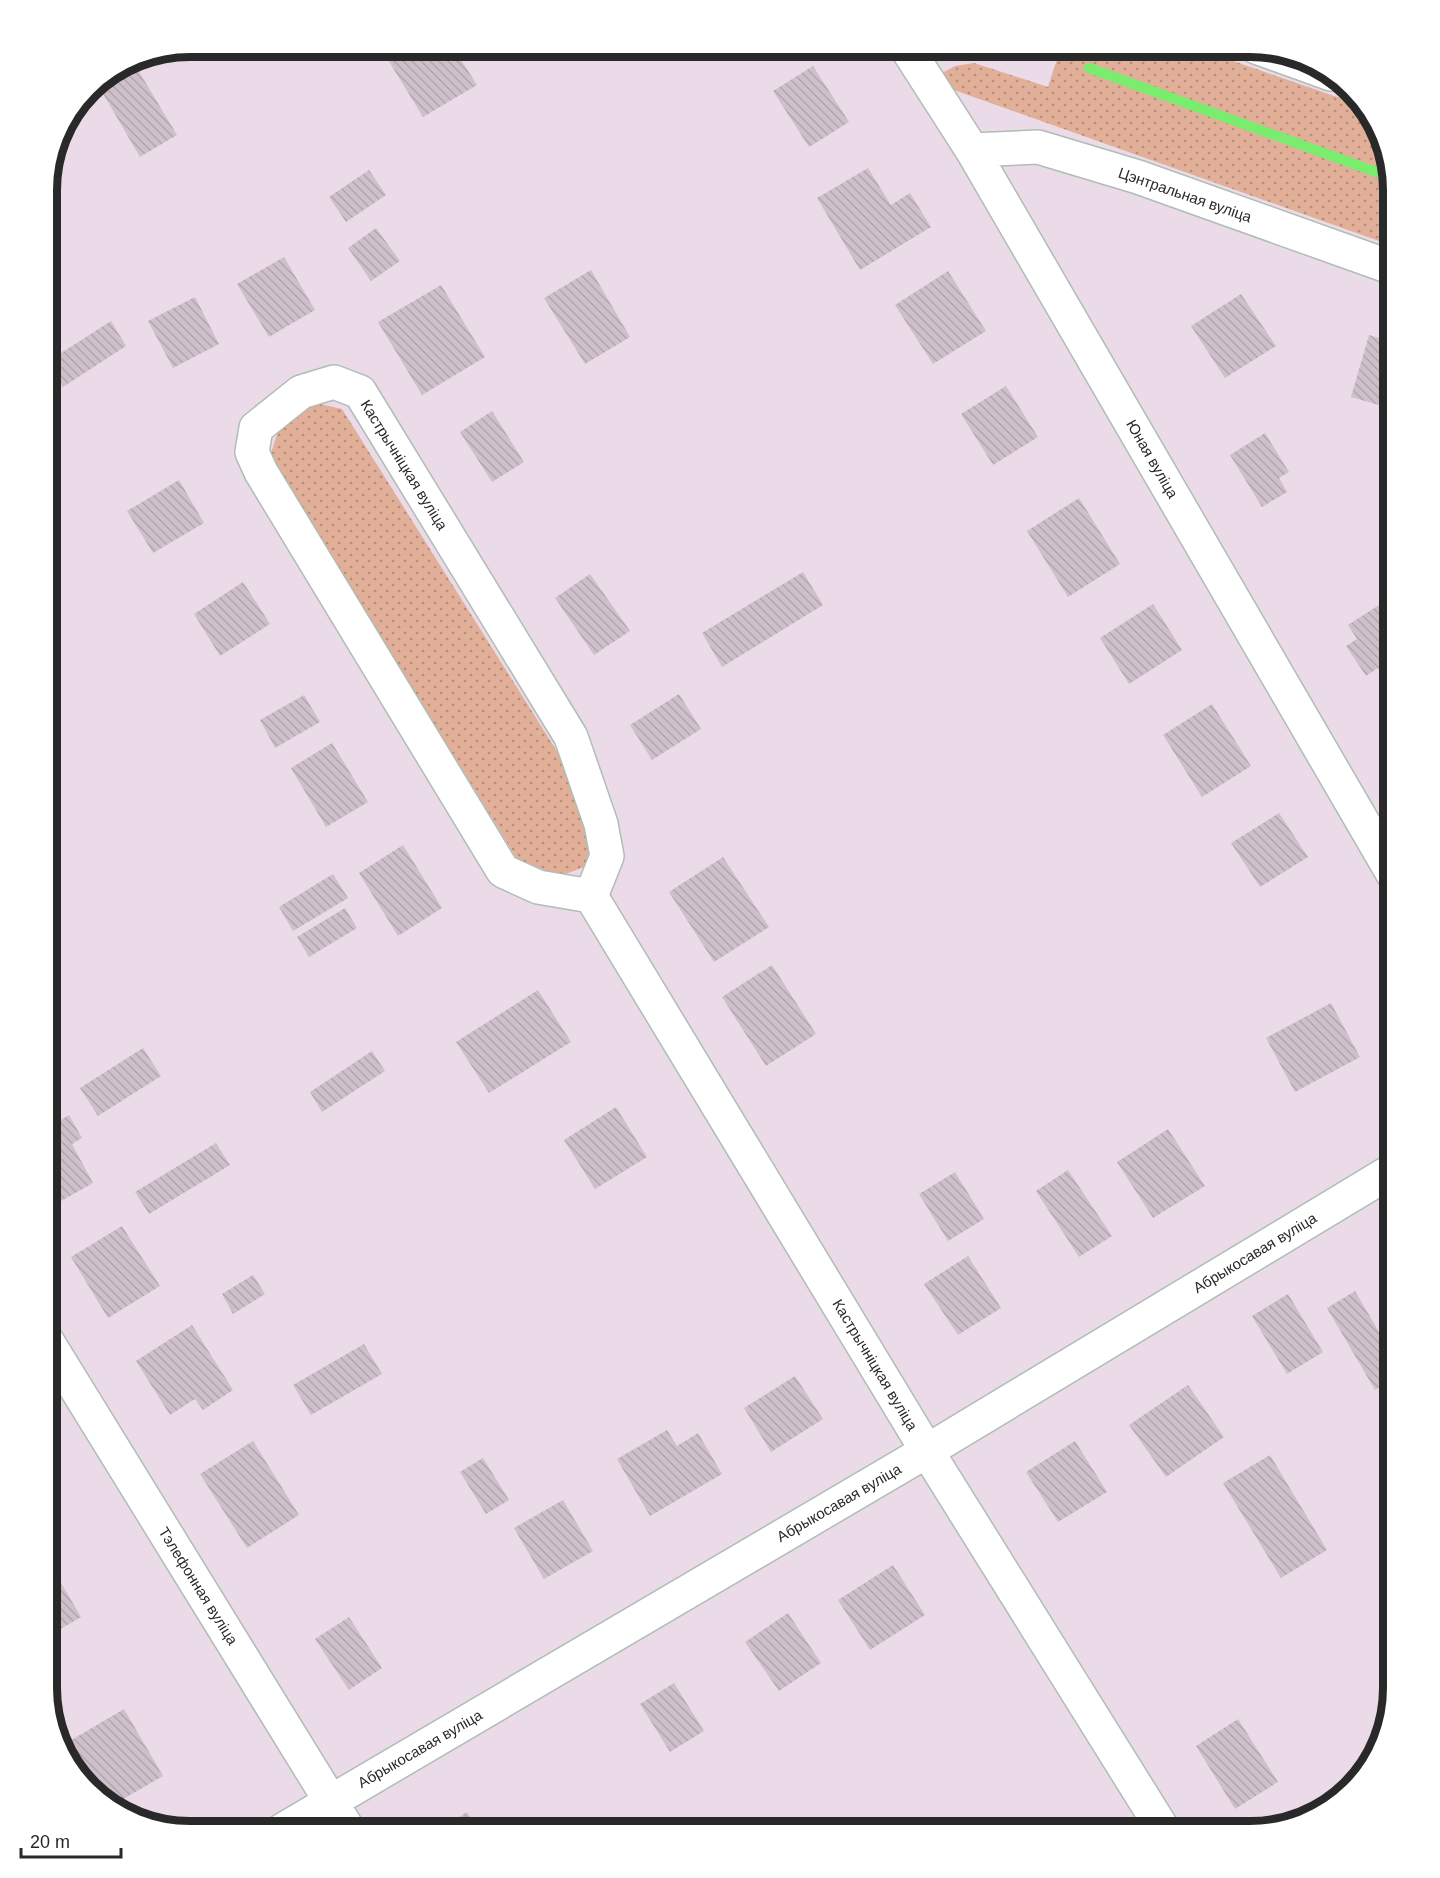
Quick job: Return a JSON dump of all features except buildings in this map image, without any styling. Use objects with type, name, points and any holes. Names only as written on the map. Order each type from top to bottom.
[{"type":"street","name":"Юная вуліца","points":[[912,57],[972,150],[1383,855]]},
{"type":"street","name":"Цэнтральная вуліца","points":[[972,150],[1038,147],[1138,177],[1383,264]]},
{"type":"street","name":"Кастрычніцкая вуліца","points":[[591,896],[606,856],[601,824],[571,737],[360,392],[334,382],[301,392],[256,428],[252,452],[261,472],[503,871],[538,887],[591,896],[927,1451],[1157,1821]]},
{"type":"street","name":"Абрыкосавая вуліца","points":[[299,1821],[927,1451],[1383,1177]]},
{"type":"street","name":"Тэлефонная вуліца","points":[[57,1357],[342,1821]]},
{"type":"shaded area","points":[[1058,57],[1222,57],[1349,101],[1361,116],[1378,155],[1382,172],[1383,242],[951,89],[942,73],[955,66],[974,63],[1048,87]]},
{"type":"shaded area","points":[[312,402],[342,409],[575,780],[590,839],[587,866],[560,876],[517,859],[270,456],[279,428]]},
{"type":"waterway","points":[[1089,68],[1382,174]]}]
